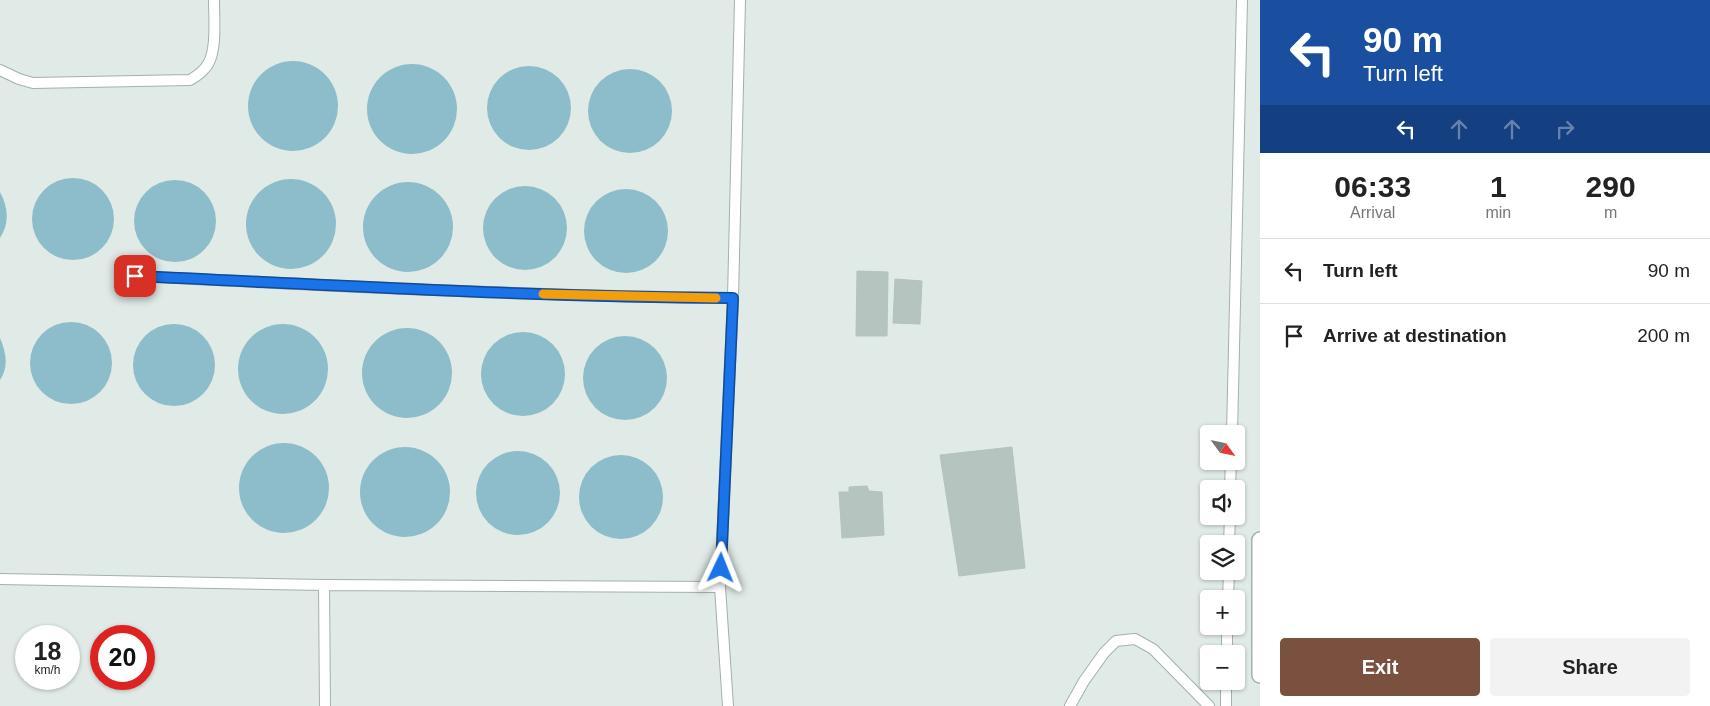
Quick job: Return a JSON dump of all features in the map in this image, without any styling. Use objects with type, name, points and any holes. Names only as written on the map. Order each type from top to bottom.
[{"type":"street","points":[[1260,540],[1260,675]]},
{"type":"lane","points":[[0,70],[33,84],[190,80],[200,74],[209,63],[214,33],[214,0]]},
{"type":"lane","points":[[728,706],[720,587],[733,298],[740,0]]},
{"type":"lane","points":[[1232,425],[1242,0]]},
{"type":"lane","points":[[135,276],[474,292],[733,298]]},
{"type":"lane","points":[[0,579],[324,585],[720,587]]},
{"type":"lane","points":[[324,585],[325,706]]},
{"type":"lane","points":[[1070,706],[1104,653],[1116,641],[1135,639],[1154,649],[1209,706]]},
{"type":"lane","points":[[1226,690],[1226,706]]},
{"type":"water","points":[[293,61],[310,65],[325,74],[334,89],[338,106],[334,123],[325,138],[310,147],[293,151],[276,147],[261,138],[252,123],[248,106],[252,89],[261,74],[276,65]]},
{"type":"water","points":[[412,64],[429,68],[444,77],[453,92],[457,109],[453,126],[444,141],[429,150],[412,154],[395,150],[380,141],[371,126],[367,109],[371,92],[380,77],[395,68]]},
{"type":"water","points":[[529,66],[545,69],[559,78],[568,92],[571,108],[568,124],[559,138],[545,147],[529,150],[513,147],[499,138],[490,124],[487,108],[490,92],[499,78],[513,69]]},
{"type":"water","points":[[630,69],[646,72],[660,81],[669,95],[672,111],[669,127],[660,141],[646,150],[630,153],[614,150],[600,141],[591,127],[588,111],[591,95],[600,81],[614,72]]},
{"type":"water","points":[[73,178],[89,181],[102,190],[111,203],[114,219],[111,235],[102,248],[89,257],[73,260],[57,257],[44,248],[35,235],[32,219],[35,203],[44,190],[57,181]]},
{"type":"water","points":[[291,179],[308,183],[323,192],[332,207],[336,224],[332,241],[323,256],[308,265],[291,269],[274,265],[259,256],[250,241],[246,224],[250,207],[259,192],[274,183]]},
{"type":"water","points":[[175,180],[191,183],[204,192],[213,205],[216,221],[213,237],[204,250],[191,259],[175,262],[159,259],[146,250],[137,237],[134,221],[137,205],[146,192],[159,183]]},
{"type":"water","points":[[408,182],[425,186],[440,195],[449,210],[453,227],[449,244],[440,259],[425,268],[408,272],[391,268],[376,259],[367,244],[363,227],[367,210],[376,195],[391,186]]},
{"type":"water","points":[[525,186],[541,189],[555,198],[564,212],[567,228],[564,244],[555,258],[541,267],[525,270],[509,267],[495,258],[486,244],[483,228],[486,212],[495,198],[509,189]]},
{"type":"water","points":[[626,189],[642,192],[656,201],[665,215],[668,231],[665,247],[656,261],[642,270],[626,273],[610,270],[596,261],[587,247],[584,231],[587,215],[596,201],[610,192]]},
{"type":"water","points":[[0,192],[5,203],[7,221],[0,238]]},
{"type":"water","points":[[71,322],[87,325],[100,334],[109,347],[112,363],[109,379],[100,392],[87,401],[71,404],[55,401],[42,392],[33,379],[30,363],[33,347],[42,334],[55,325]]},
{"type":"water","points":[[174,324],[190,327],[203,336],[212,349],[215,365],[212,381],[203,394],[190,403],[174,406],[158,403],[145,394],[136,381],[133,365],[136,349],[145,336],[158,327]]},
{"type":"water","points":[[283,324],[300,328],[315,337],[324,352],[328,369],[324,386],[315,401],[300,410],[283,414],[266,410],[251,401],[242,386],[238,369],[242,352],[251,337],[266,328]]},
{"type":"water","points":[[407,328],[424,332],[439,341],[448,356],[452,373],[448,390],[439,405],[424,414],[407,418],[390,414],[375,405],[366,390],[362,373],[366,356],[375,341],[390,332]]},
{"type":"water","points":[[523,332],[539,335],[553,344],[562,358],[565,374],[562,390],[553,404],[539,413],[523,416],[507,413],[493,404],[484,390],[481,374],[484,358],[493,344],[507,335]]},
{"type":"water","points":[[625,336],[641,339],[655,348],[664,362],[667,378],[664,394],[655,408],[641,417],[625,420],[609,417],[595,408],[586,394],[583,378],[586,362],[595,348],[609,339]]},
{"type":"water","points":[[0,338],[4,349],[6,365],[0,380]]},
{"type":"water","points":[[284,443],[301,447],[316,456],[325,471],[329,488],[325,505],[316,520],[301,529],[284,533],[267,529],[252,520],[243,505],[239,488],[243,471],[252,456],[267,447]]},
{"type":"water","points":[[405,447],[422,451],[437,460],[446,475],[450,492],[446,509],[437,524],[422,533],[405,537],[388,533],[373,524],[364,509],[360,492],[364,475],[373,460],[388,451]]},
{"type":"water","points":[[518,451],[534,454],[548,463],[557,477],[560,493],[557,509],[548,523],[534,532],[518,535],[502,532],[488,523],[479,509],[476,493],[479,477],[488,463],[502,454]]},
{"type":"water","points":[[621,455],[637,458],[651,467],[660,481],[663,497],[660,513],[651,527],[637,536],[621,539],[605,536],[591,527],[582,513],[579,497],[582,481],[591,467],[605,458]]},
{"type":"building","points":[[857,271],[888,272],[887,336],[856,336]]},
{"type":"building","points":[[895,279],[922,281],[920,324],[893,323]]},
{"type":"building","points":[[1012,447],[1025,568],[959,576],[940,455]]},
{"type":"building","points":[[867,486],[869,491],[882,492],[884,535],[842,538],[839,492],[849,492],[849,487]]},
{"type":"slow traffic","points":[[543,294],[716,298]]},
{"type":"route","points":[[135,276],[444,291],[733,298],[721,568]]}]
